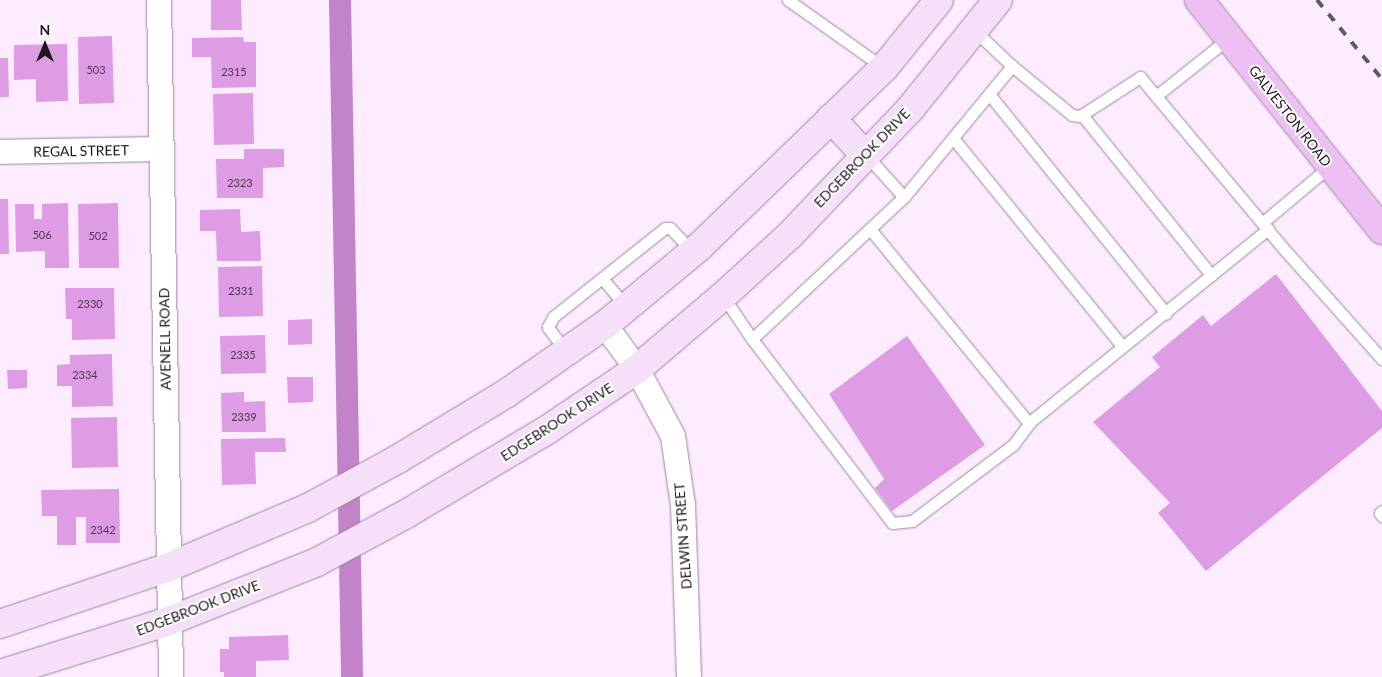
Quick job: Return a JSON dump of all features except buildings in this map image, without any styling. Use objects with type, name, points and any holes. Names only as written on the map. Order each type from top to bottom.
[{"type":"main road","points":[[0,624],[169,567],[308,508],[398,460],[507,393],[605,326],[692,252],[884,68],[938,0]]},
{"type":"main road","name":"EDGEBROOK DRIVE","points":[[0,674],[169,621],[317,562],[500,460],[637,369],[723,296],[790,235],[864,154],[910,109],[998,0]]},
{"type":"main road","name":"GALVESTON ROAD","points":[[1199,0],[1382,230]]},
{"type":"main road","points":[[831,118],[864,154]]},
{"type":"street","name":"AVENELL ROAD","points":[[159,0],[171,677]]},
{"type":"street","name":"REGAL STREET","points":[[0,152],[162,149]]},
{"type":"street","name":"DELWIN STREET","points":[[605,326],[637,369],[673,436],[683,506],[689,677]]},
{"type":"lane","points":[[788,0],[884,68]]},
{"type":"lane","points":[[974,30],[1012,66],[1072,115],[1082,115],[1140,77],[1265,226],[1382,359]]},
{"type":"lane","points":[[1156,96],[1229,38]]},
{"type":"lane","points":[[752,339],[904,197],[1012,66]]},
{"type":"lane","points":[[989,94],[1166,313]]},
{"type":"lane","points":[[1082,115],[1211,275]]},
{"type":"lane","points":[[953,138],[1123,347]]},
{"type":"lane","points":[[864,154],[904,197]]},
{"type":"lane","points":[[723,296],[752,339],[892,522],[912,522],[1013,445],[1029,423],[1211,275],[1330,166]]},
{"type":"lane","points":[[566,352],[548,327],[553,317],[665,228],[670,228],[692,252]]},
{"type":"lane","points":[[870,229],[1029,423]]},
{"type":"lane","points":[[602,278],[626,307]]},
{"type":"lane","points":[[1382,511],[1380,513],[1382,516]]},
{"type":"waterway","points":[[340,0],[352,677]]},
{"type":"railway","points":[[1317,0],[1382,79]]}]
